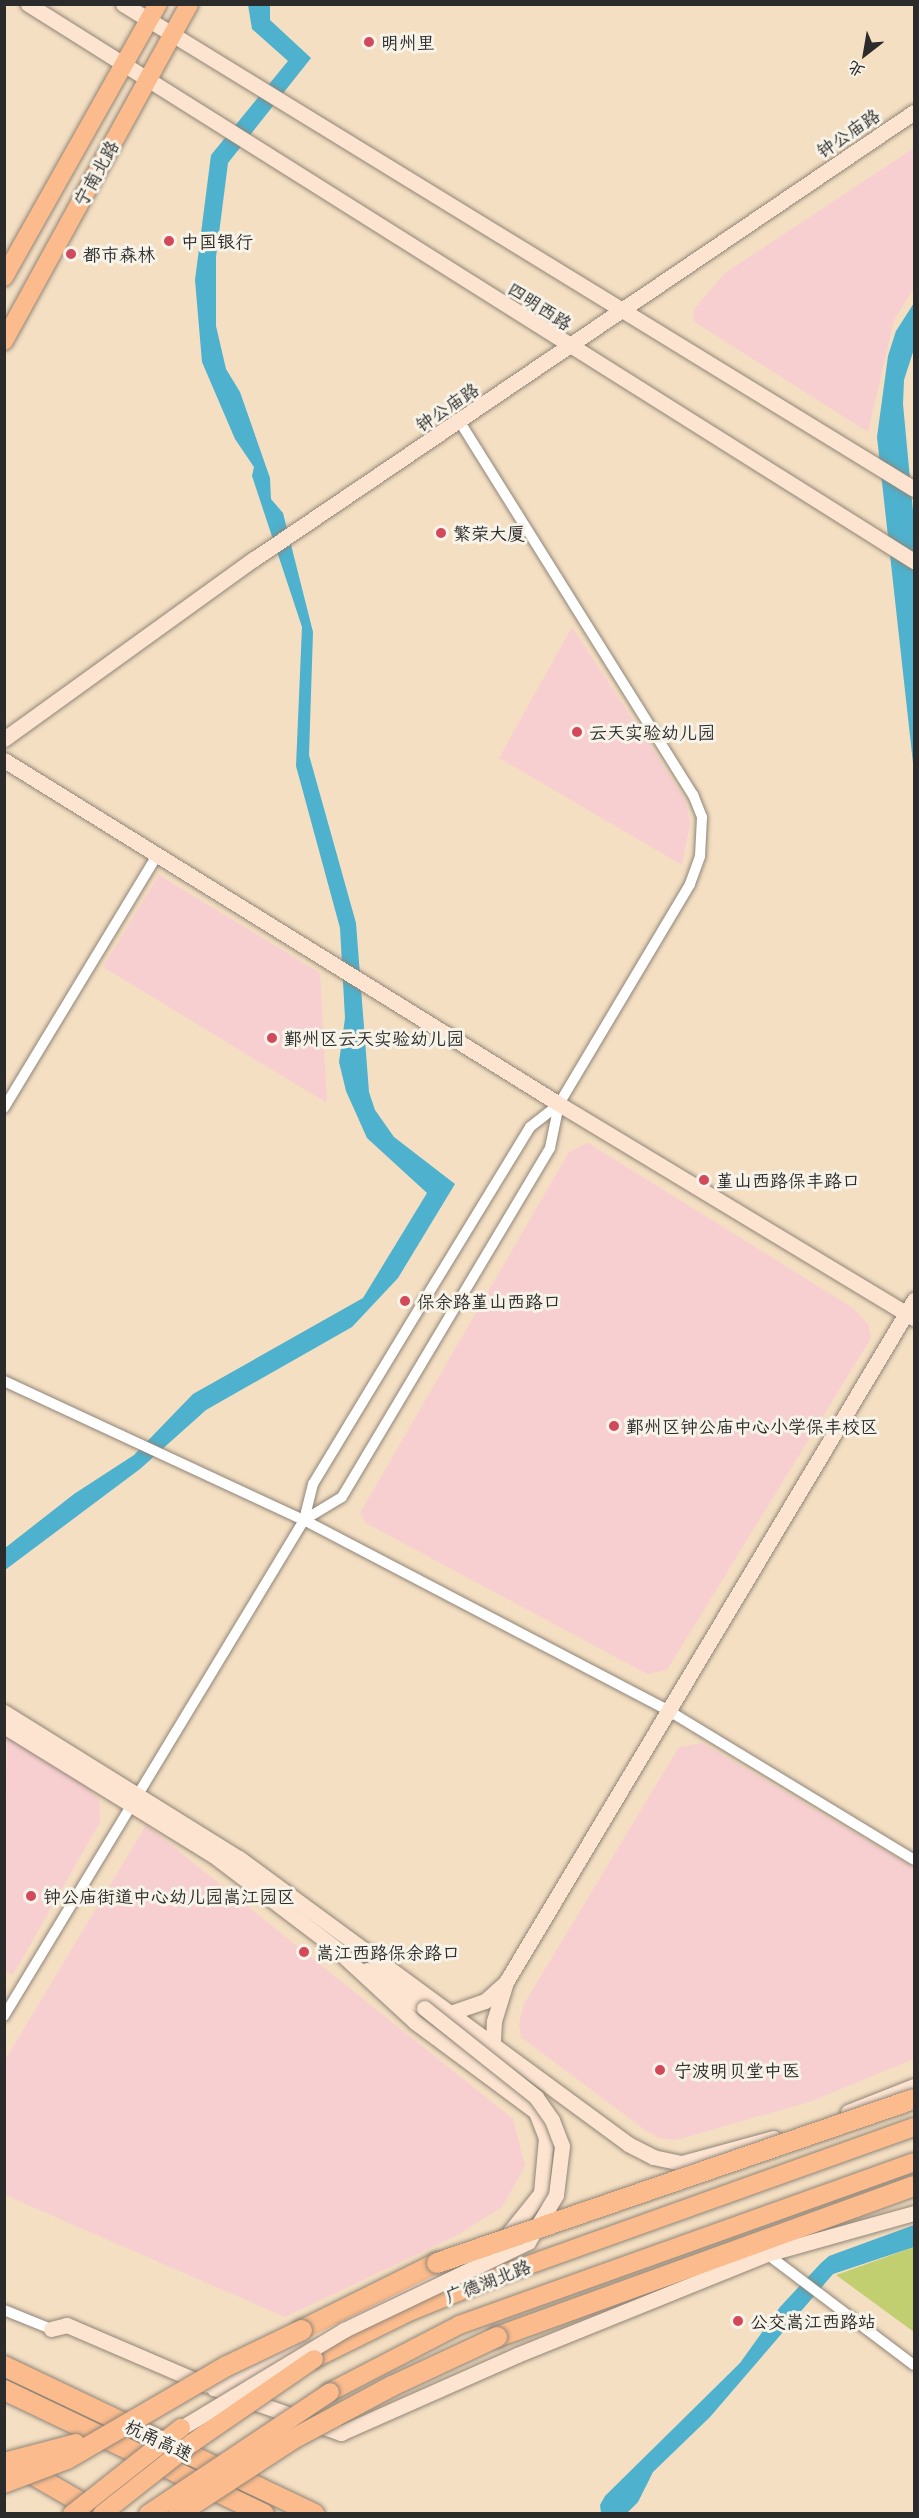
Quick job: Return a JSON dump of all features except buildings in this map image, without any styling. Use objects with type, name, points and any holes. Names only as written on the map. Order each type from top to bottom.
[{"type":"highway","points":[[4,2483],[44,2471],[166,2404],[227,2366],[437,2263],[915,2099]]},
{"type":"highway","points":[[178,2514],[293,2439],[392,2386],[497,2337],[915,2186]]},
{"type":"highway","name":"杭甬高速","points":[[4,2366],[314,2514]]},
{"type":"highway","name":"杭甬高速","points":[[4,2390],[264,2514]]},
{"type":"highway","points":[[4,2460],[78,2443],[166,2404]]},
{"type":"highway","points":[[4,2460],[77,2500],[91,2514]]},
{"type":"main road","name":"宁南北路","points":[[4,341],[189,4]]},
{"type":"main road","name":"宁南北路","points":[[4,277],[153,12]]},
{"type":"main road","name":"广德湖北路","points":[[102,2514],[192,2443],[314,2359],[355,2338],[495,2277],[915,2127]]},
{"type":"main road","name":"广德湖北路","points":[[148,2514],[330,2392],[459,2325],[915,2162]]},
{"type":"main road","points":[[72,2514],[181,2428]]},
{"type":"street","name":"四明西路","points":[[28,4],[570,348],[915,561]]},
{"type":"street","points":[[123,4],[153,12],[172,34],[915,489]]},
{"type":"street","name":"钟公庙路","points":[[4,739],[254,559],[307,526],[915,112]]},
{"type":"street","points":[[4,2016],[304,1521],[313,1484],[524,1137],[559,1104],[690,884],[700,856],[702,817],[693,795],[460,422]]},
{"type":"street","points":[[4,760],[559,1104],[912,1311],[666,1709],[506,1982],[494,2021],[493,2042]]},
{"type":"street","points":[[4,1108],[157,855]]},
{"type":"street","points":[[304,1521],[342,1497],[550,1148],[559,1104]]},
{"type":"street","points":[[4,1381],[172,1457],[304,1521],[666,1709],[915,1860]]},
{"type":"street","points":[[4,1712],[137,1799],[336,1948],[424,2008],[536,2097],[552,2120],[562,2146],[556,2195],[528,2242],[344,2330],[181,2428]]},
{"type":"street","points":[[4,1726],[239,1858],[453,2012],[628,2144],[653,2157],[682,2163],[800,2131],[915,2086]]},
{"type":"street","points":[[214,2388],[504,2239],[541,2193],[546,2138],[536,2112],[416,2022],[336,1948]]},
{"type":"street","points":[[453,2012],[485,2001],[506,1982]]},
{"type":"street","points":[[4,2310],[51,2329],[67,2325],[214,2388],[341,2433],[516,2355],[767,2254],[915,2213]]},
{"type":"street","points":[[767,2254],[789,2273],[915,2365]]},
{"type":"shaded area","points":[[914,148],[914,288],[894,320],[868,432],[693,321],[694,309],[725,273]]},
{"type":"shaded area","name":"云天实验幼儿园","points":[[572,627],[685,799],[690,823],[682,865],[499,758]]},
{"type":"shaded area","name":"鄞州区云天实验幼儿园","points":[[159,875],[320,973],[327,1103],[103,967]]},
{"type":"shaded area","name":"鄞州区钟公庙中心小学保丰校区","points":[[588,1143],[853,1308],[868,1324],[871,1338],[667,1670],[647,1674],[366,1523],[360,1513],[569,1152]]},
{"type":"shaded area","name":"钟公庙街道中心幼儿园嵩江园区","points":[[7,1734],[75,1775],[99,1800],[100,1822],[13,1975],[5,1970]]},
{"type":"shaded area","points":[[702,1743],[914,1868],[914,2059],[809,2102],[676,2140],[659,2138],[645,2130],[521,2037],[519,2024],[524,2004],[679,1747]]},
{"type":"shaded area","points":[[146,1825],[513,2119],[525,2166],[502,2207],[456,2236],[285,2317],[5,2195],[5,2060]]},
{"type":"green space","points":[[914,2247],[914,2332],[836,2275]]},
{"type":"water","points":[[248,5],[270,5],[270,20],[311,58],[228,163],[216,257],[216,326],[226,369],[240,392],[270,478],[271,499],[283,513],[313,632],[309,755],[356,923],[369,1092],[375,1110],[394,1137],[455,1184],[398,1278],[352,1327],[206,1410],[140,1469],[5,1570],[5,1548],[74,1494],[134,1455],[193,1394],[363,1298],[427,1193],[367,1138],[346,1091],[339,1062],[345,1018],[340,928],[296,766],[302,627],[252,476],[254,467],[235,439],[202,362],[195,280],[211,155],[288,61],[252,29]]},
{"type":"water","points":[[914,303],[914,349],[904,380],[903,404],[914,522],[914,772],[877,437],[888,356],[896,331]]},
{"type":"water","points":[[914,2225],[914,2247],[833,2274],[710,2417],[653,2472],[638,2502],[627,2513],[601,2513],[600,2505],[605,2496],[740,2363],[780,2307],[821,2263],[829,2256]]},
{"type":"place","name":"明州里","points":[[369,42]]},
{"type":"place","name":"中国银行","points":[[169,241]]},
{"type":"place","name":"都市森林","points":[[71,254]]},
{"type":"place","name":"繁荣大厦","points":[[441,533]]},
{"type":"place","name":"云天实验幼儿园","points":[[577,732]]},
{"type":"place","name":"鄞州区云天实验幼儿园","points":[[272,1038]]},
{"type":"place","name":"堇山西路保丰路口","points":[[704,1180]]},
{"type":"place","name":"保余路堇山西路口","points":[[405,1301]]},
{"type":"place","name":"鄞州区钟公庙中心小学保丰校区","points":[[614,1426]]},
{"type":"place","name":"钟公庙街道中心幼儿园嵩江园区","points":[[31,1896]]},
{"type":"place","name":"嵩江西路保余路口","points":[[304,1952]]},
{"type":"place","name":"宁波明贝堂中医","points":[[660,2070]]},
{"type":"place","name":"公交嵩江西路站","points":[[738,2321]]}]
